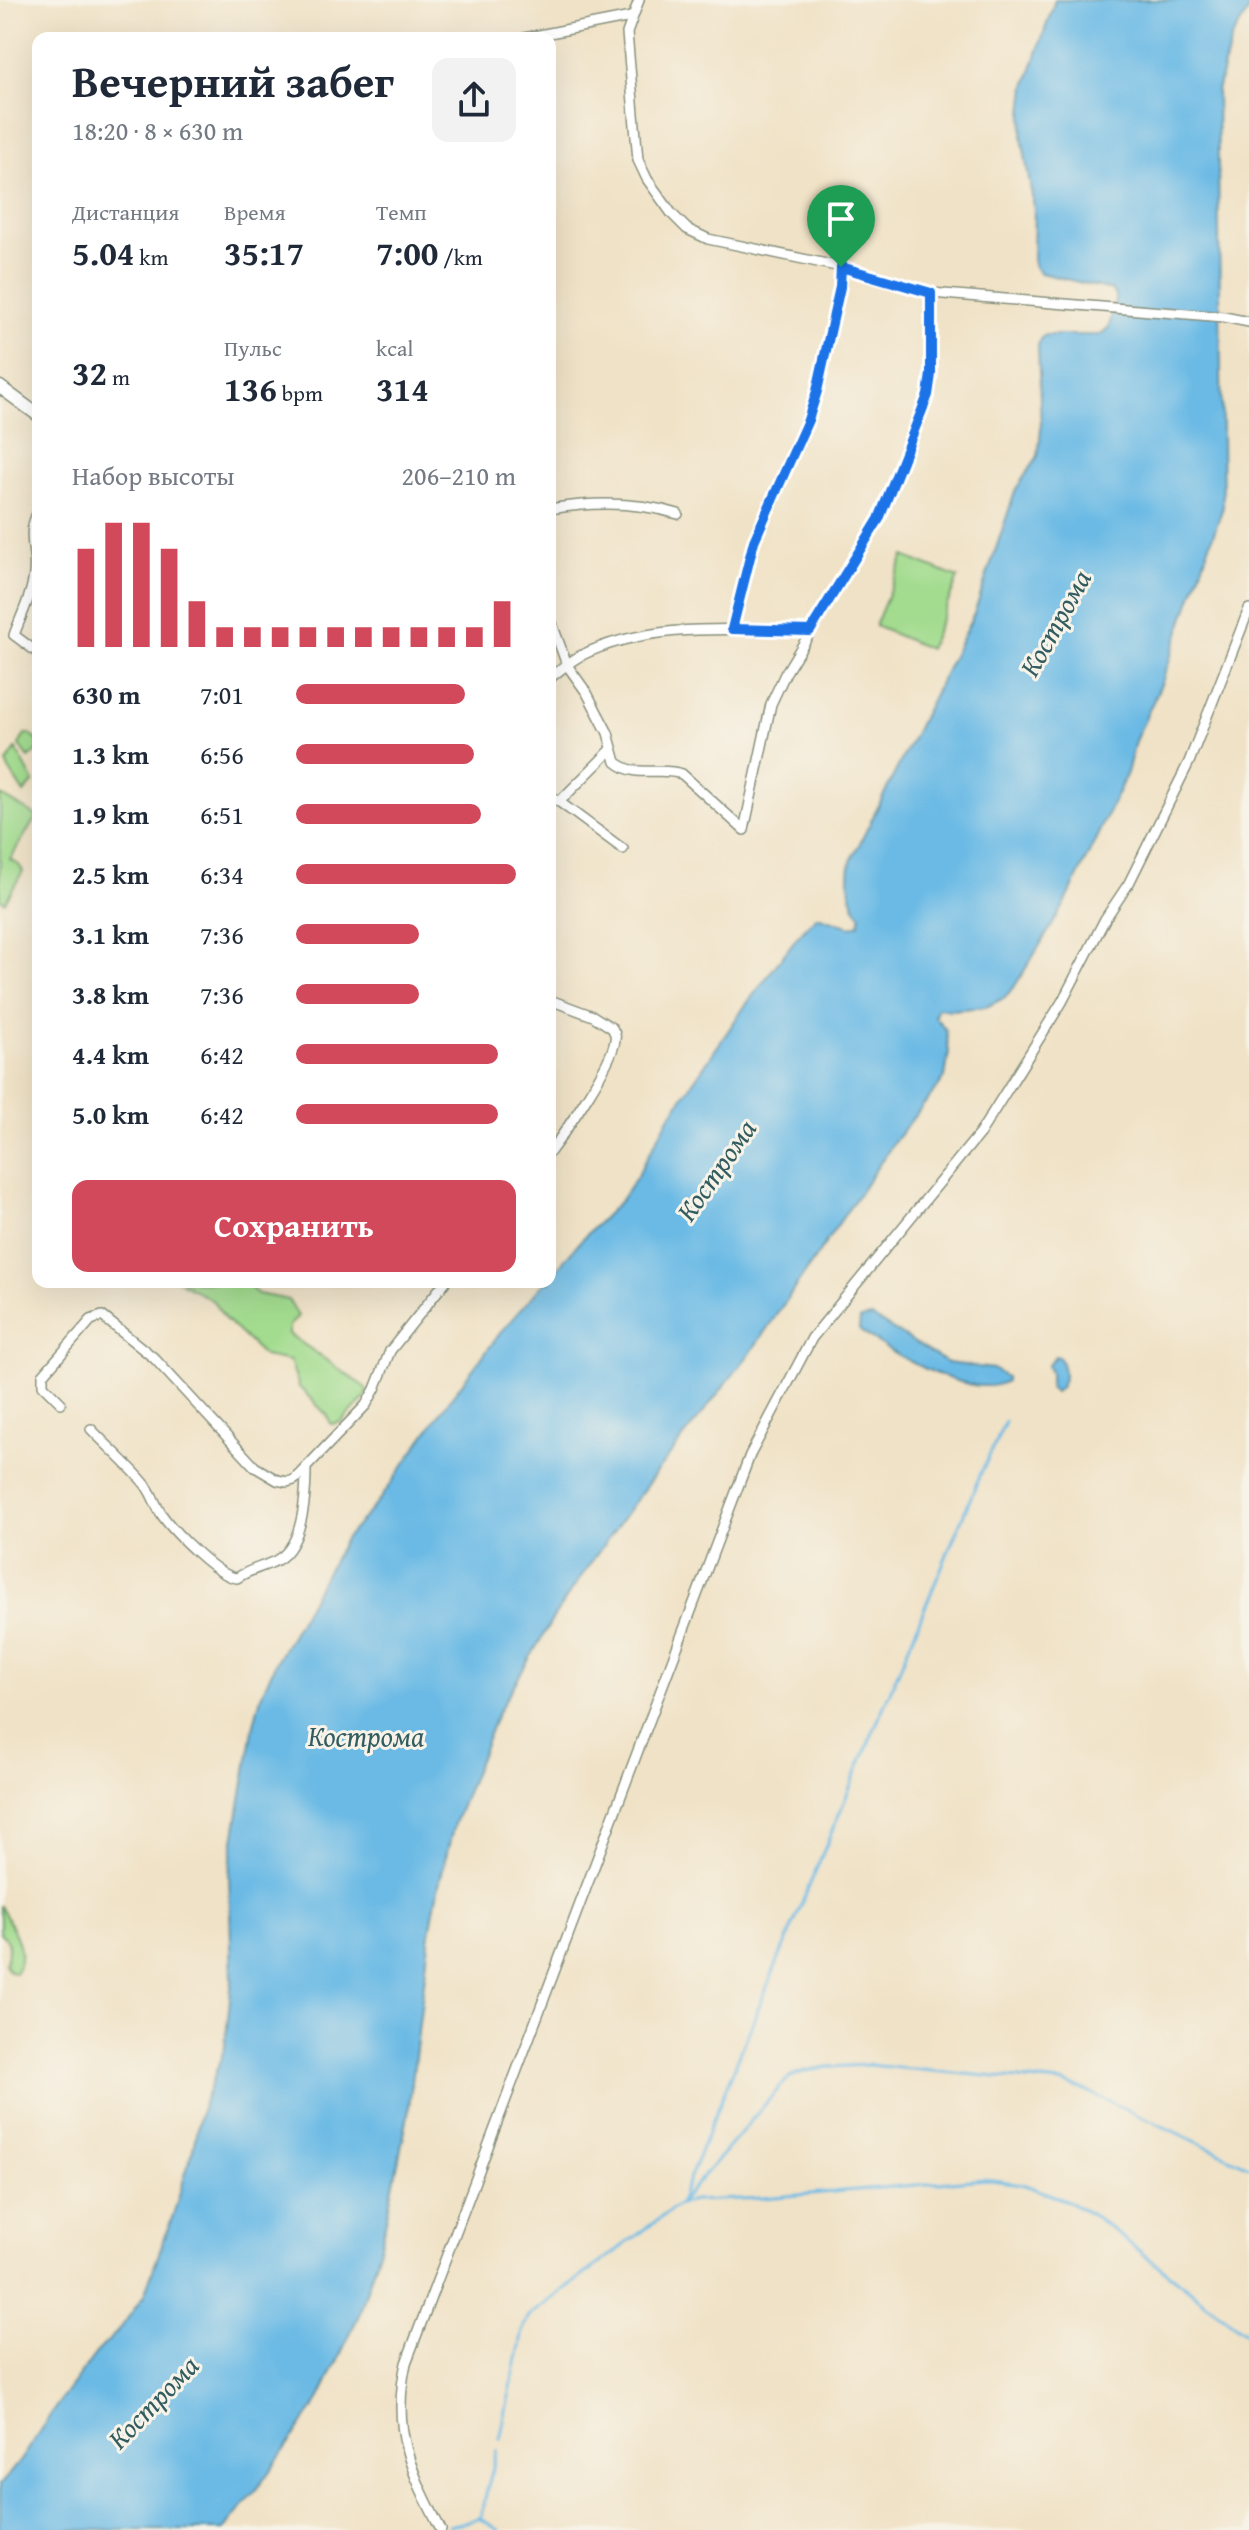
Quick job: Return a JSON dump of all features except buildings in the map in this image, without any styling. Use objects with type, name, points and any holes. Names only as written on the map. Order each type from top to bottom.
[{"type":"street","points":[[555,32],[631,17],[637,12],[639,0]]},
{"type":"street","points":[[631,17],[627,33],[638,160],[647,179],[687,229],[708,239],[841,267],[931,293],[1224,317],[1249,322]]},
{"type":"street","points":[[732,629],[754,541],[808,420],[817,391],[840,287],[841,267]]},
{"type":"street","points":[[556,635],[567,665],[587,693],[608,733],[616,762],[630,770],[682,774],[744,830],[771,704],[810,631],[879,519],[928,395],[931,293]]},
{"type":"street","points":[[0,387],[32,411]]},
{"type":"street","points":[[556,509],[623,504],[678,514]]},
{"type":"street","points":[[32,585],[14,635],[32,648]]},
{"type":"street","points":[[441,2530],[401,2434],[400,2388],[406,2363],[750,1455],[812,1338],[980,1133],[1062,1002],[1105,919],[1129,883],[1189,762],[1249,609]]},
{"type":"street","points":[[556,673],[580,656],[644,636],[732,629],[810,631]]},
{"type":"street","points":[[556,796],[612,749]]},
{"type":"street","points":[[556,799],[623,849]]},
{"type":"street","points":[[556,1003],[612,1028],[615,1040],[607,1061],[556,1144]]},
{"type":"street","points":[[61,1403],[43,1385],[43,1375],[91,1320],[102,1316],[154,1358],[255,1467],[277,1480],[294,1480],[366,1405],[390,1351],[440,1288]]},
{"type":"street","points":[[91,1429],[147,1487],[162,1516],[177,1532],[231,1578],[237,1578],[283,1555],[300,1524],[306,1468]]},
{"type":"green space","points":[[904,556],[958,578],[929,649],[875,626]]},
{"type":"green space","points":[[25,734],[30,734],[32,755],[29,758],[19,745]]},
{"type":"green space","points":[[16,749],[32,778],[32,784],[24,793],[8,768],[7,762]]},
{"type":"green space","points":[[0,795],[32,813],[32,824],[10,859],[23,871],[5,902],[0,899]]},
{"type":"green space","points":[[190,1288],[250,1288],[258,1294],[289,1300],[298,1316],[289,1326],[289,1334],[366,1388],[367,1396],[341,1422],[331,1424],[328,1416],[299,1387],[290,1361],[264,1356],[226,1320],[213,1301]]},
{"type":"green space","points":[[0,1905],[19,1947],[19,1964],[15,1973],[8,1970],[5,1964],[8,1948],[7,1940],[0,1934]]},
{"type":"water","name":"Кострома","points":[[1055,0],[1249,0],[1249,10],[1232,37],[1217,91],[1223,507],[1162,682],[1135,741],[1127,773],[1065,904],[1015,986],[1004,998],[986,1007],[937,1008],[935,1017],[946,1030],[949,1052],[945,1077],[897,1138],[751,1352],[654,1475],[592,1561],[555,1615],[497,1714],[454,1824],[438,1889],[408,2115],[381,2244],[359,2315],[318,2402],[224,2530],[0,2530],[0,2485],[96,2353],[120,2329],[144,2295],[174,2212],[200,2113],[225,2047],[232,1979],[231,1858],[254,1724],[261,1696],[275,1664],[345,1539],[378,1502],[505,1327],[540,1288],[556,1288],[556,1270],[621,1200],[668,1119],[745,1006],[798,936],[817,916],[851,927],[859,924],[861,915],[850,890],[851,861],[974,614],[1016,489],[1038,456],[1041,429],[1040,339],[1045,335],[1100,335],[1109,327],[1116,296],[1111,290],[1041,273],[1035,267],[1034,209],[1022,137],[1026,86]]},
{"type":"water","points":[[872,1317],[948,1363],[993,1369],[1006,1377],[1006,1381],[992,1386],[973,1385],[909,1361],[859,1330],[860,1319]]},
{"type":"water","points":[[1055,1356],[1060,1358],[1064,1376],[1062,1385],[1055,1392],[1050,1388],[1047,1366]]},
{"type":"waterway","points":[[679,2204],[980,1475],[1005,1422]]},
{"type":"waterway","points":[[682,2201],[790,2077],[828,2067],[868,2065],[1061,2083],[1082,2089],[1249,2166]]},
{"type":"waterway","points":[[500,2439],[524,2326],[529,2316],[679,2204],[694,2201],[985,2179],[1022,2184],[1065,2200],[1097,2218],[1249,2336]]},
{"type":"waterway","points":[[480,2519],[497,2451]]},
{"type":"waterway","points":[[449,2526],[479,2518],[499,2530]]},
{"type":"route","points":[[841,267],[931,293],[928,395],[879,519],[810,631],[732,629],[754,541],[808,420],[817,391],[840,287],[841,267]]}]
